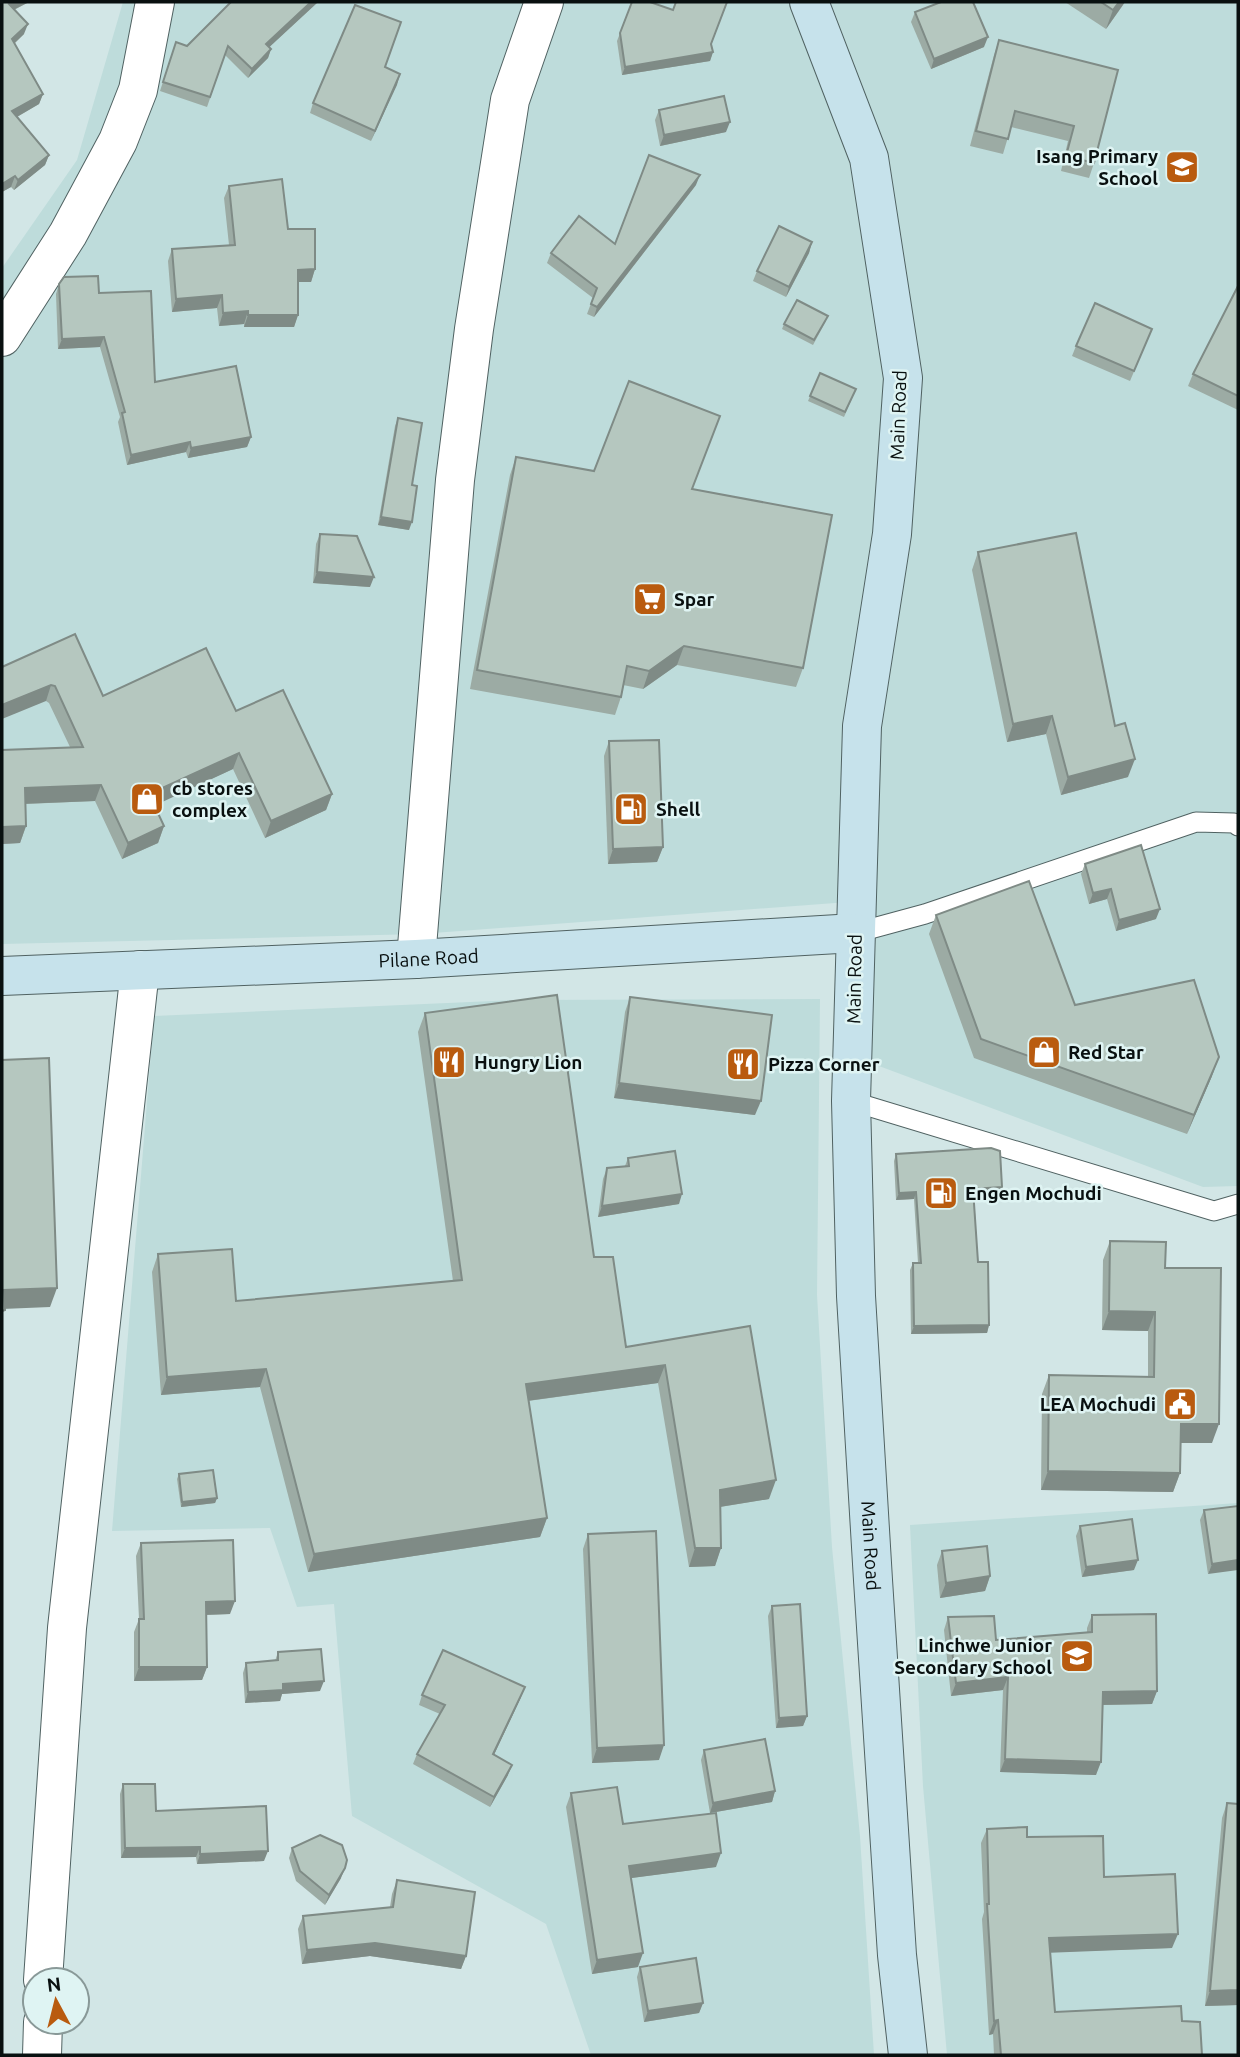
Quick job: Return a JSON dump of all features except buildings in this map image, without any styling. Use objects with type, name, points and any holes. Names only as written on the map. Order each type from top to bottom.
[{"type":"main road","name":"Main Road","points":[[809,2],[869,158],[903,378],[892,534],[862,726],[851,1101],[856,1296],[897,1955],[908,2055]]},
{"type":"main road","name":"Pilane Road","points":[[2,976],[416,959],[855,933]]},
{"type":"street","points":[[2,337],[68,234],[118,141],[138,90],[155,2]]},
{"type":"street","points":[[416,959],[455,480],[474,329],[510,100],[544,2]]},
{"type":"street","points":[[44,1966],[67,1628],[140,970]]},
{"type":"street","points":[[43,2036],[43,2055]]},
{"type":"lane","points":[[855,933],[925,914],[1196,822],[1234,822],[1238,826]]},
{"type":"lane","points":[[851,1101],[1214,1211],[1238,1204]]},
{"type":"shaded area","points":[[123,2],[1238,2],[1238,1186],[1203,1187],[871,1063],[875,900],[420,934],[2,944],[2,268],[77,160]]},
{"type":"shaded area","points":[[820,999],[817,1295],[832,1547],[860,1836],[874,2055],[591,2055],[546,1924],[352,1816],[334,1604],[297,1607],[270,1528],[112,1531],[154,1016],[515,1000]]},
{"type":"shaded area","name":"Linchwe Junior Secondary School","points":[[1238,1503],[1238,2055],[947,2055],[923,1786],[910,1525]]},
{"type":"place","name":"Isang Primary School","points":[[1182,167]]},
{"type":"place","name":"Spar","points":[[650,599]]},
{"type":"place","name":"cb stores complex","points":[[147,799]]},
{"type":"place","name":"Shell","points":[[631,809]]},
{"type":"place","name":"Red Star","points":[[1044,1052]]},
{"type":"place","name":"Hungry Lion","points":[[449,1062]]},
{"type":"place","name":"Pizza Corner","points":[[743,1064]]},
{"type":"place","name":"Engen Mochudi","points":[[941,1193]]},
{"type":"place","name":"LEA Mochudi","points":[[1180,1404]]},
{"type":"place","name":"Linchwe Junior Secondary School","points":[[1077,1656]]}]
